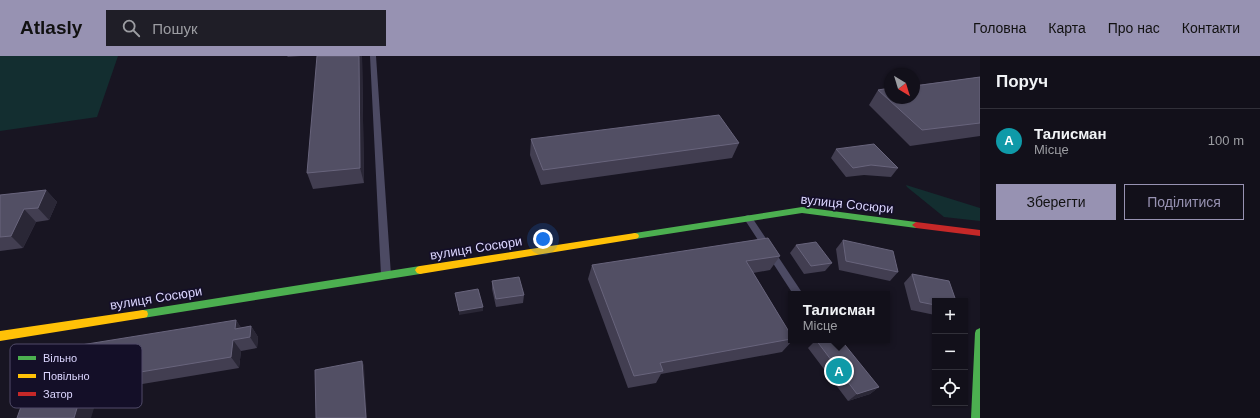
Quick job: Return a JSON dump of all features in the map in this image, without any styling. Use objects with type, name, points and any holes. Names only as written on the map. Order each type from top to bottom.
[{"type":"street","name":"вулиця Сосюри","points":[[0,336],[802,210],[980,233]]},
{"type":"street","points":[[977,418],[980,333]]},
{"type":"lane","points":[[373,56],[386,275]]},
{"type":"lane","points":[[748,218],[796,291]]},
{"type":"green space","points":[[0,56],[118,56],[97,117],[0,131]]},
{"type":"green space","points":[[906,185],[980,208],[980,221],[944,217]]},
{"type":"building","points":[[317,56],[359,56],[360,168],[307,173]]},
{"type":"building","points":[[980,77],[980,123],[922,130],[893,104],[920,104],[920,85]]},
{"type":"building","points":[[884,89],[884,95],[878,90]]},
{"type":"building","points":[[719,115],[739,143],[543,170],[531,139]]},
{"type":"building","points":[[874,144],[898,168],[871,165],[853,168],[836,149]]},
{"type":"building","points":[[46,190],[38,208],[24,209],[11,236],[0,237],[0,195]]},
{"type":"building","points":[[768,238],[780,256],[746,261],[788,330],[788,340],[660,363],[663,371],[634,376],[592,265]]},
{"type":"building","points":[[843,240],[893,251],[898,272],[846,261]]},
{"type":"building","points":[[816,242],[832,263],[811,266],[796,245]]},
{"type":"building","points":[[912,274],[949,281],[955,298],[932,298],[932,304],[920,302]]},
{"type":"building","points":[[519,277],[524,295],[496,299],[492,281]]},
{"type":"building","points":[[478,289],[483,307],[459,311],[455,293]]},
{"type":"building","points":[[236,320],[235,329],[251,326],[250,337],[233,340],[231,357],[142,372],[142,344],[87,344]]},
{"type":"building","points":[[818,343],[843,343],[879,387],[857,394]]},
{"type":"building","points":[[362,361],[366,418],[316,418],[315,370]]},
{"type":"building","points":[[21,408],[77,408],[74,418],[17,418]]},
{"type":"traffic: fast","points":[[635,236],[802,210],[916,225]]},
{"type":"traffic: fast","points":[[143,314],[420,270]]},
{"type":"traffic: fast","points":[[977,418],[980,333]]},
{"type":"traffic: slow","points":[[420,270],[635,236]]},
{"type":"traffic: slow","points":[[0,336],[143,314]]},
{"type":"traffic: jam","points":[[916,225],[980,233]]},
{"type":"place","name":"Талисман","points":[[839,371]]}]
